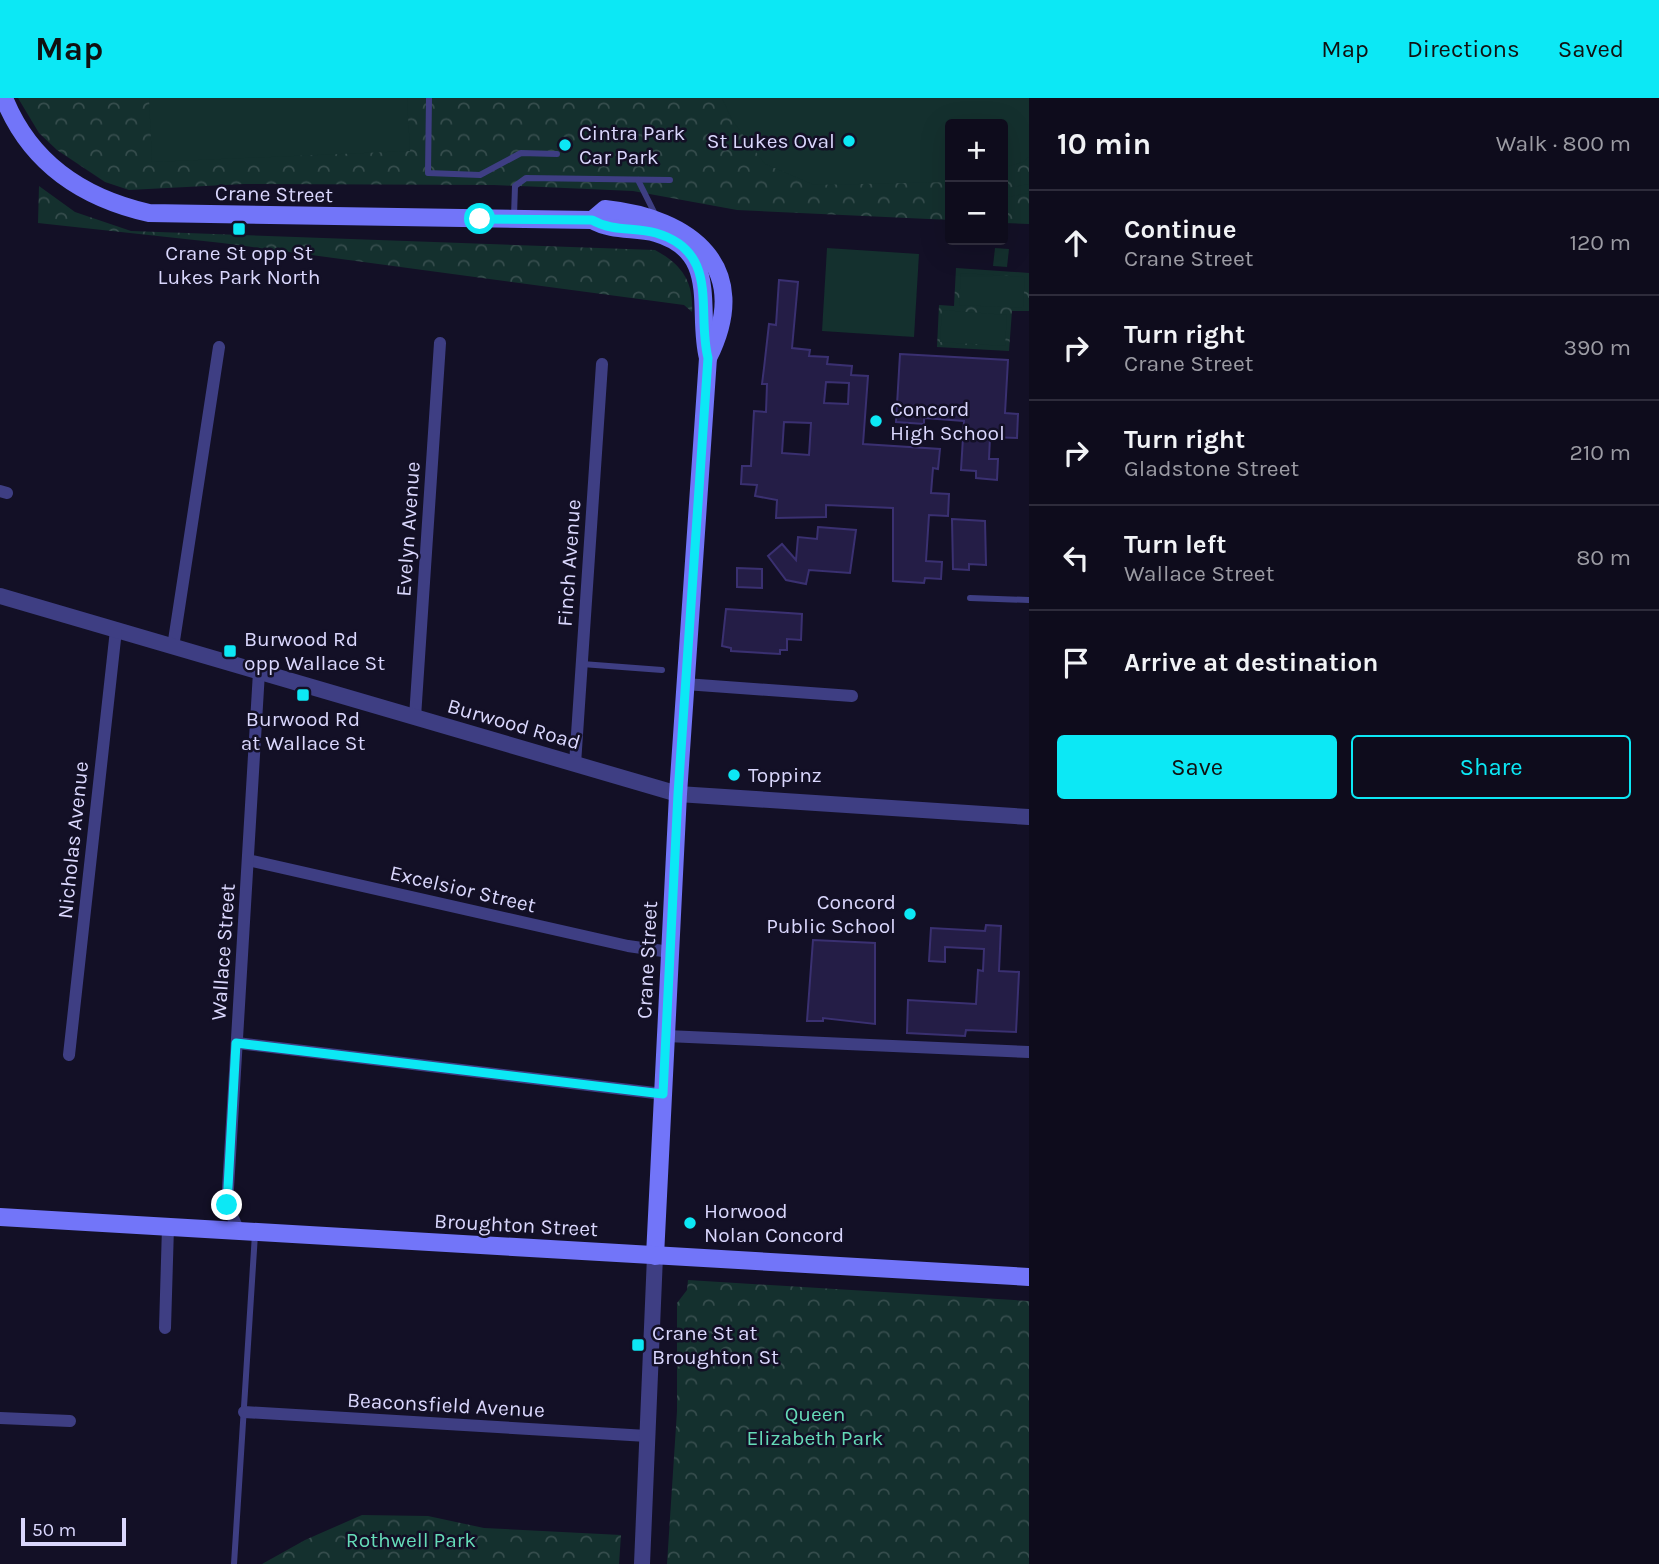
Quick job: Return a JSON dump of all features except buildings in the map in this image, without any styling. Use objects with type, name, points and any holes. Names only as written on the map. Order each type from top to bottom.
[{"type":"main road","name":"Crane Street","points":[[4,98],[20,130],[54,170],[102,200],[149,214],[410,220],[592,220],[605,228],[657,233],[688,253],[704,285],[702,335],[708,358],[678,794],[655,1256]]},
{"type":"main road","name":"Crane Street","points":[[592,220],[605,209],[657,219],[685,232],[709,255],[722,287],[719,337],[708,358]]},
{"type":"main road","name":"Broughton Street","points":[[0,1217],[1029,1277]]},
{"type":"street","name":"Evelyn Avenue","points":[[415,717],[440,343]]},
{"type":"street","points":[[173,647],[219,347]]},
{"type":"street","name":"Finch Avenue","points":[[575,764],[602,364]]},
{"type":"street","name":"Burwood Road","points":[[0,596],[678,794],[1029,817]]},
{"type":"street","name":"Nicholas Avenue","points":[[69,1055],[116,630]]},
{"type":"street","name":"Wallace Street","points":[[247,1231],[227,1205],[259,672]]},
{"type":"street","points":[[685,684],[852,696]]},
{"type":"street","name":"Excelsior Street","points":[[248,860],[615,943],[670,952]]},
{"type":"street","points":[[666,1036],[1029,1052]]},
{"type":"street","points":[[236,1043],[663,1094]]},
{"type":"street","points":[[165,1328],[169,1227]]},
{"type":"street","name":"Crane Street","points":[[642,1564],[655,1256]]},
{"type":"street","name":"Beaconsfield Avenue","points":[[244,1412],[647,1436]]},
{"type":"street","points":[[0,1418],[70,1421]]},
{"type":"lane","points":[[429,98],[428,173],[480,174],[521,153],[557,154]]},
{"type":"lane","points":[[513,218],[515,186],[526,178],[670,180]]},
{"type":"lane","points":[[638,180],[657,219]]},
{"type":"lane","points":[[970,598],[1029,600]]},
{"type":"lane","points":[[582,664],[662,670]]},
{"type":"lane","points":[[234,1564],[244,1412],[247,1231]]},
{"type":"green space","points":[[18,98],[1029,98],[1029,224],[1008,223],[1008,119],[945,119],[945,220],[737,210],[633,191],[494,185],[244,184],[129,190],[105,182],[57,150],[39,133]]},
{"type":"green space","points":[[149,98],[407,98],[410,151],[152,162]]},
{"type":"green space","name":"St Lukes Oval","points":[[722,98],[1029,98],[1029,157],[1008,166],[1008,119],[945,119],[945,182],[814,185],[765,164],[732,120]]},
{"type":"green space","points":[[1029,184],[1029,193],[1008,197],[1008,188]]},
{"type":"green space","points":[[39,186],[75,212],[131,231],[655,250],[672,261],[684,275],[691,291],[692,312],[684,305],[222,243],[38,223]]},
{"type":"green space","points":[[827,248],[919,254],[914,337],[822,331]]},
{"type":"green space","points":[[995,248],[1009,249],[1007,267],[993,266]]},
{"type":"green space","points":[[956,268],[1029,273],[1029,311],[1012,311],[1009,351],[937,347],[939,305],[954,306]]},
{"type":"green space","points":[[961,273],[1025,277],[1023,308],[959,305]]},
{"type":"green space","points":[[942,310],[1007,315],[1005,346],[940,342]]},
{"type":"green space","name":"Queen Elizabeth Park","points":[[688,1280],[1029,1301],[1029,1564],[667,1564],[677,1411],[677,1303],[687,1290]]},
{"type":"green space","name":"Rothwell Park","points":[[362,1515],[428,1516],[484,1528],[621,1535],[619,1564],[262,1564],[305,1540]]},
{"type":"place","name":"St Lukes Oval","points":[[849,141]]},
{"type":"place","name":"Cintra Park Car Park","points":[[565,145]]},
{"type":"place","name":"Crane St opp St Lukes Park North","points":[[239,229]]},
{"type":"place","name":"Concord High School","points":[[876,421]]},
{"type":"place","name":"Burwood Rd opp Wallace St","points":[[230,651]]},
{"type":"place","name":"Burwood Rd at Wallace St","points":[[303,695]]},
{"type":"place","name":"Toppinz","points":[[734,775]]},
{"type":"place","name":"Concord Public School","points":[[910,914]]},
{"type":"place","name":"Horwood Nolan Concord","points":[[690,1223]]},
{"type":"place","name":"Crane St at Broughton St","points":[[638,1345]]},
{"type":"route","points":[[227,1205],[236,1043],[663,1094],[678,794],[708,358],[702,335],[705,293],[702,276],[688,253],[657,233],[605,228],[592,220],[480,219]]}]
